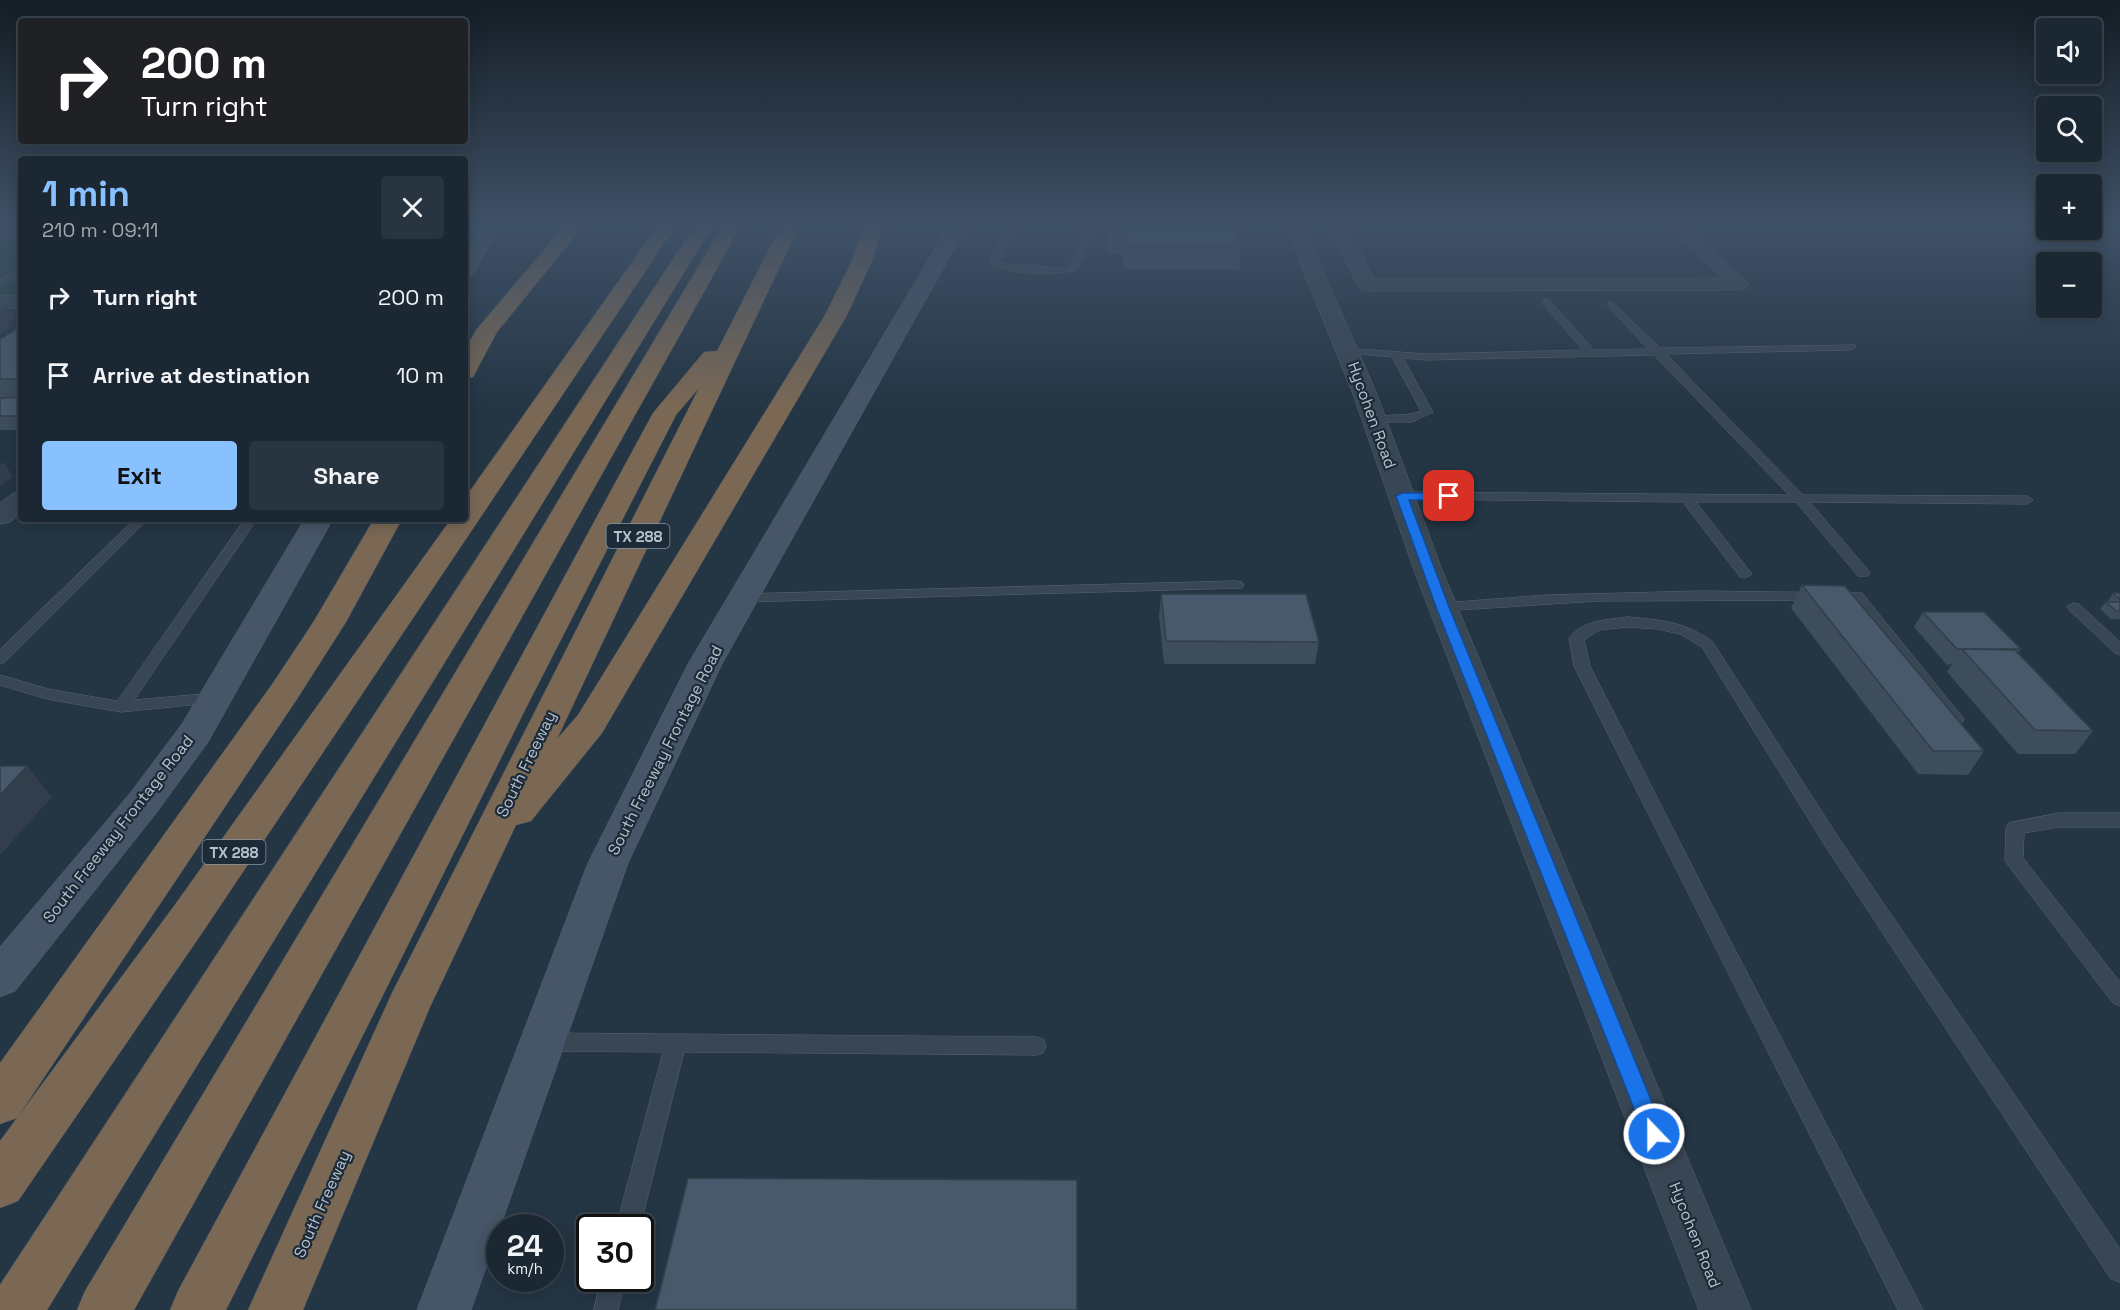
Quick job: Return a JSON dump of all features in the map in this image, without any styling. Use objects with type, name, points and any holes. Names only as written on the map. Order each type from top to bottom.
[{"type":"highway","points":[[468,366],[487,330],[525,285]]},
{"type":"highway","name":"TX 288","points":[[468,515],[626,285]]},
{"type":"highway","points":[[560,452],[629,285]]},
{"type":"highway","points":[[16,1310],[666,285]]},
{"type":"highway","points":[[104,1310],[698,285]]},
{"type":"highway","name":"South Freeway","points":[[275,1310],[408,1007],[761,285]]},
{"type":"highway","points":[[484,849],[590,724],[820,343],[849,285]]},
{"type":"highway","points":[[197,1310],[510,706],[665,413],[746,316]]},
{"type":"highway","points":[[0,1102],[285,691],[330,622],[386,522]]},
{"type":"highway","name":"TX 288","points":[[0,1183],[189,918],[463,522]]},
{"type":"main road","name":"South Freeway Frontage Road","points":[[444,1310],[608,862],[700,675],[924,285]]},
{"type":"main road","name":"South Freeway Frontage Road","points":[[0,978],[18,944],[144,802],[195,733],[317,522]]},
{"type":"street","name":"Hycohen Road","points":[[1320,285],[1375,420],[1443,607],[1725,1310]]},
{"type":"street","points":[[0,302],[18,302]]},
{"type":"street","points":[[0,516],[18,502]]},
{"type":"lane","points":[[1546,302],[1591,353]]},
{"type":"lane","points":[[1611,304],[1799,498],[1863,573]]},
{"type":"lane","points":[[1348,350],[1426,357],[1851,347]]},
{"type":"lane","points":[[1375,420],[1412,419],[1427,412],[1396,354]]},
{"type":"lane","points":[[1402,496],[2027,500]]},
{"type":"lane","points":[[1687,498],[1745,574]]},
{"type":"lane","points":[[0,659],[139,522]]},
{"type":"lane","points":[[121,707],[249,522]]},
{"type":"lane","points":[[745,598],[1237,585]]},
{"type":"lane","points":[[1443,607],[1524,599],[1640,596],[1857,596],[1965,730]]},
{"type":"lane","points":[[2073,607],[2120,650]]},
{"type":"lane","points":[[1911,1310],[1713,927],[1582,666],[1575,638],[1595,626],[1627,622],[1658,624],[1684,630],[1707,644],[1832,842],[2120,1270]]},
{"type":"lane","points":[[0,680],[47,694],[121,707],[215,698]]},
{"type":"lane","points":[[2116,824],[2059,820],[2016,828],[2014,860],[2120,997]]},
{"type":"lane","points":[[542,1042],[1036,1046]]},
{"type":"lane","points":[[631,1214],[676,1044]]},
{"type":"lane","points":[[606,1310],[610,1292]]},
{"type":"green space","points":[[0,285],[18,285],[18,296],[0,296]]},
{"type":"building","points":[[18,328],[18,379],[0,379],[0,339]]},
{"type":"building","points":[[18,397],[18,416],[0,416],[0,398]]},
{"type":"building","points":[[1802,585],[1845,586],[1984,751],[1933,751]]},
{"type":"building","points":[[2113,593],[2120,593],[2120,600]]},
{"type":"building","points":[[1161,594],[1306,594],[1319,642],[1166,641]]},
{"type":"building","points":[[2106,602],[2120,602],[2120,611],[2116,611]]},
{"type":"building","points":[[1923,612],[1984,612],[2021,649],[1957,649]]},
{"type":"building","points":[[1962,649],[2015,650],[2093,731],[2035,730]]},
{"type":"building","points":[[0,766],[27,766],[0,795]]},
{"type":"building","points":[[688,1178],[1077,1180],[1077,1310],[655,1310]]},
{"type":"route","points":[[1449,496],[1402,496],[1428,570],[1654,1134]]}]
